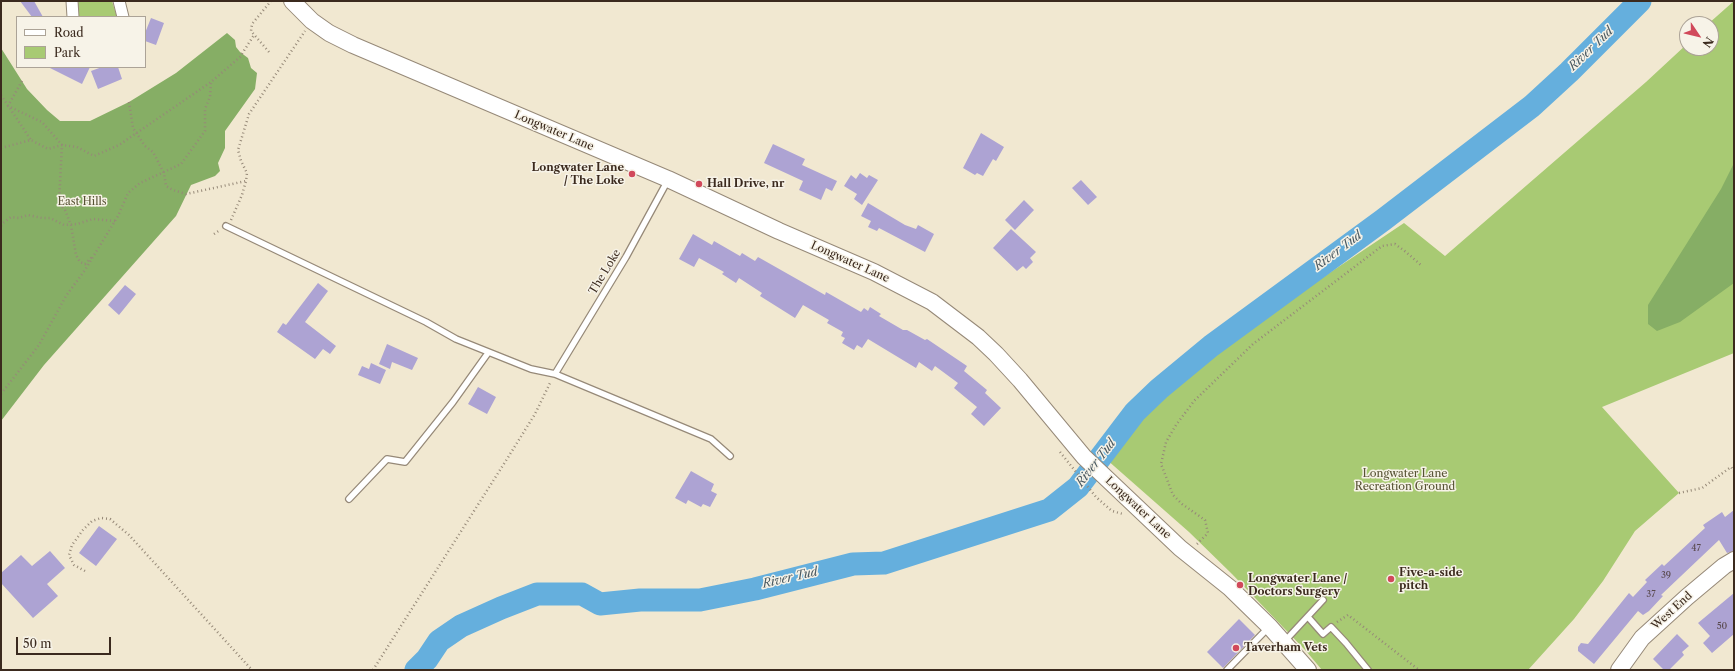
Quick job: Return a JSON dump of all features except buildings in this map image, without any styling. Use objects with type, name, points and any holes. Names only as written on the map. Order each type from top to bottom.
[{"type":"street","points":[[72,1],[73,16]]},
{"type":"street","points":[[120,1],[123,16]]},
{"type":"street","name":"Longwater Lane","points":[[292,1],[312,21],[329,33],[353,46],[668,179],[779,231],[874,272],[932,302],[972,332],[996,354],[1036,398],[1084,457],[1180,548],[1230,588],[1270,627],[1308,670]]},
{"type":"street","name":"West End","points":[[1619,670],[1642,638],[1693,592],[1724,566],[1734,560]]},
{"type":"lane","name":"The Loke","points":[[555,374],[626,257],[668,179]]},
{"type":"lane","points":[[226,226],[426,322],[456,339],[488,354],[531,369],[555,374],[711,439],[730,456]]},
{"type":"lane","points":[[349,499],[387,459],[405,462],[453,402],[488,354]]},
{"type":"lane","points":[[1284,642],[1323,600]]},
{"type":"lane","points":[[1308,617],[1323,634],[1331,627],[1346,642],[1368,670]]},
{"type":"lane","points":[[1227,670],[1270,627]]},
{"type":"path","points":[[269,52],[251,31],[252,24],[271,1]]},
{"type":"path","points":[[214,234],[226,226],[236,209],[246,181],[247,173],[238,150],[249,114],[312,21]]},
{"type":"path","points":[[1,95],[31,140],[48,149],[62,145],[77,146],[94,156],[120,145],[136,132],[212,82],[240,57],[254,35]]},
{"type":"path","points":[[8,106],[22,81]]},
{"type":"path","points":[[1,393],[39,345],[66,296],[94,256],[115,221],[128,193],[140,183],[181,164],[204,131],[205,109],[210,97],[212,82]]},
{"type":"path","points":[[129,102],[130,115],[136,132],[145,146],[153,152],[164,173],[166,186],[186,194],[246,181]]},
{"type":"path","points":[[8,106],[42,122],[62,145],[60,158],[62,168],[59,186],[59,203],[65,210],[71,225],[76,255],[80,262],[85,264],[94,256]]},
{"type":"path","points":[[1,148],[31,140]]},
{"type":"path","points":[[1,226],[11,218],[19,218],[28,215],[50,218],[64,225],[93,220],[115,221]]},
{"type":"path","points":[[1199,542],[1208,533],[1206,520],[1182,504],[1173,494],[1161,464],[1166,442],[1176,425],[1194,401],[1253,344],[1382,246],[1395,244],[1422,266]]},
{"type":"path","points":[[373,670],[523,433],[555,374]]},
{"type":"path","points":[[1070,466],[1096,497]]},
{"type":"path","points":[[1679,493],[1702,488],[1731,467],[1734,471]]},
{"type":"path","points":[[84,571],[74,565],[69,555],[72,545],[92,521],[101,518],[110,519],[129,535],[252,670]]},
{"type":"path","points":[[1331,627],[1348,614],[1419,670]]},
{"type":"green space","points":[[79,1],[112,1],[117,16],[77,16],[77,5]]},
{"type":"green space","name":"Longwater Lane Recreation Ground","points":[[1734,1],[1734,353],[1602,407],[1679,493],[1635,531],[1603,581],[1574,619],[1528,670],[1322,670],[1306,651],[1232,574],[1189,532],[1106,459],[1135,419],[1163,391],[1185,373],[1404,223],[1445,256],[1646,82],[1679,51],[1679,56],[1719,56],[1719,16],[1717,16]]},
{"type":"green space","name":"East Hills","points":[[227,33],[235,40],[236,47],[248,58],[251,68],[257,73],[255,89],[225,131],[225,148],[218,163],[220,171],[215,176],[191,185],[176,216],[44,365],[1,421],[1,48],[27,89],[60,121],[90,121],[129,102],[176,73]]},
{"type":"green space","points":[[1734,163],[1734,283],[1680,322],[1657,331],[1648,324],[1648,305],[1721,189]]},
{"type":"waterway","name":"River Tud","points":[[416,670],[427,659],[439,641],[461,626],[537,594],[582,594],[600,604],[640,600],[700,600],[755,589],[853,564],[884,563],[1049,510],[1078,487],[1135,412],[1159,389],[1211,346],[1383,220],[1532,106],[1569,72],[1640,1]]},
{"type":"place","name":"Longwater Lane / The Loke","points":[[632,174]]},
{"type":"place","name":"Hall Drive, nr","points":[[699,184]]},
{"type":"place","name":"Five-a-side pitch","points":[[1391,579]]},
{"type":"place","name":"Longwater Lane / Doctors Surgery","points":[[1240,585]]},
{"type":"place","name":"Taverham Vets","points":[[1236,648]]}]
